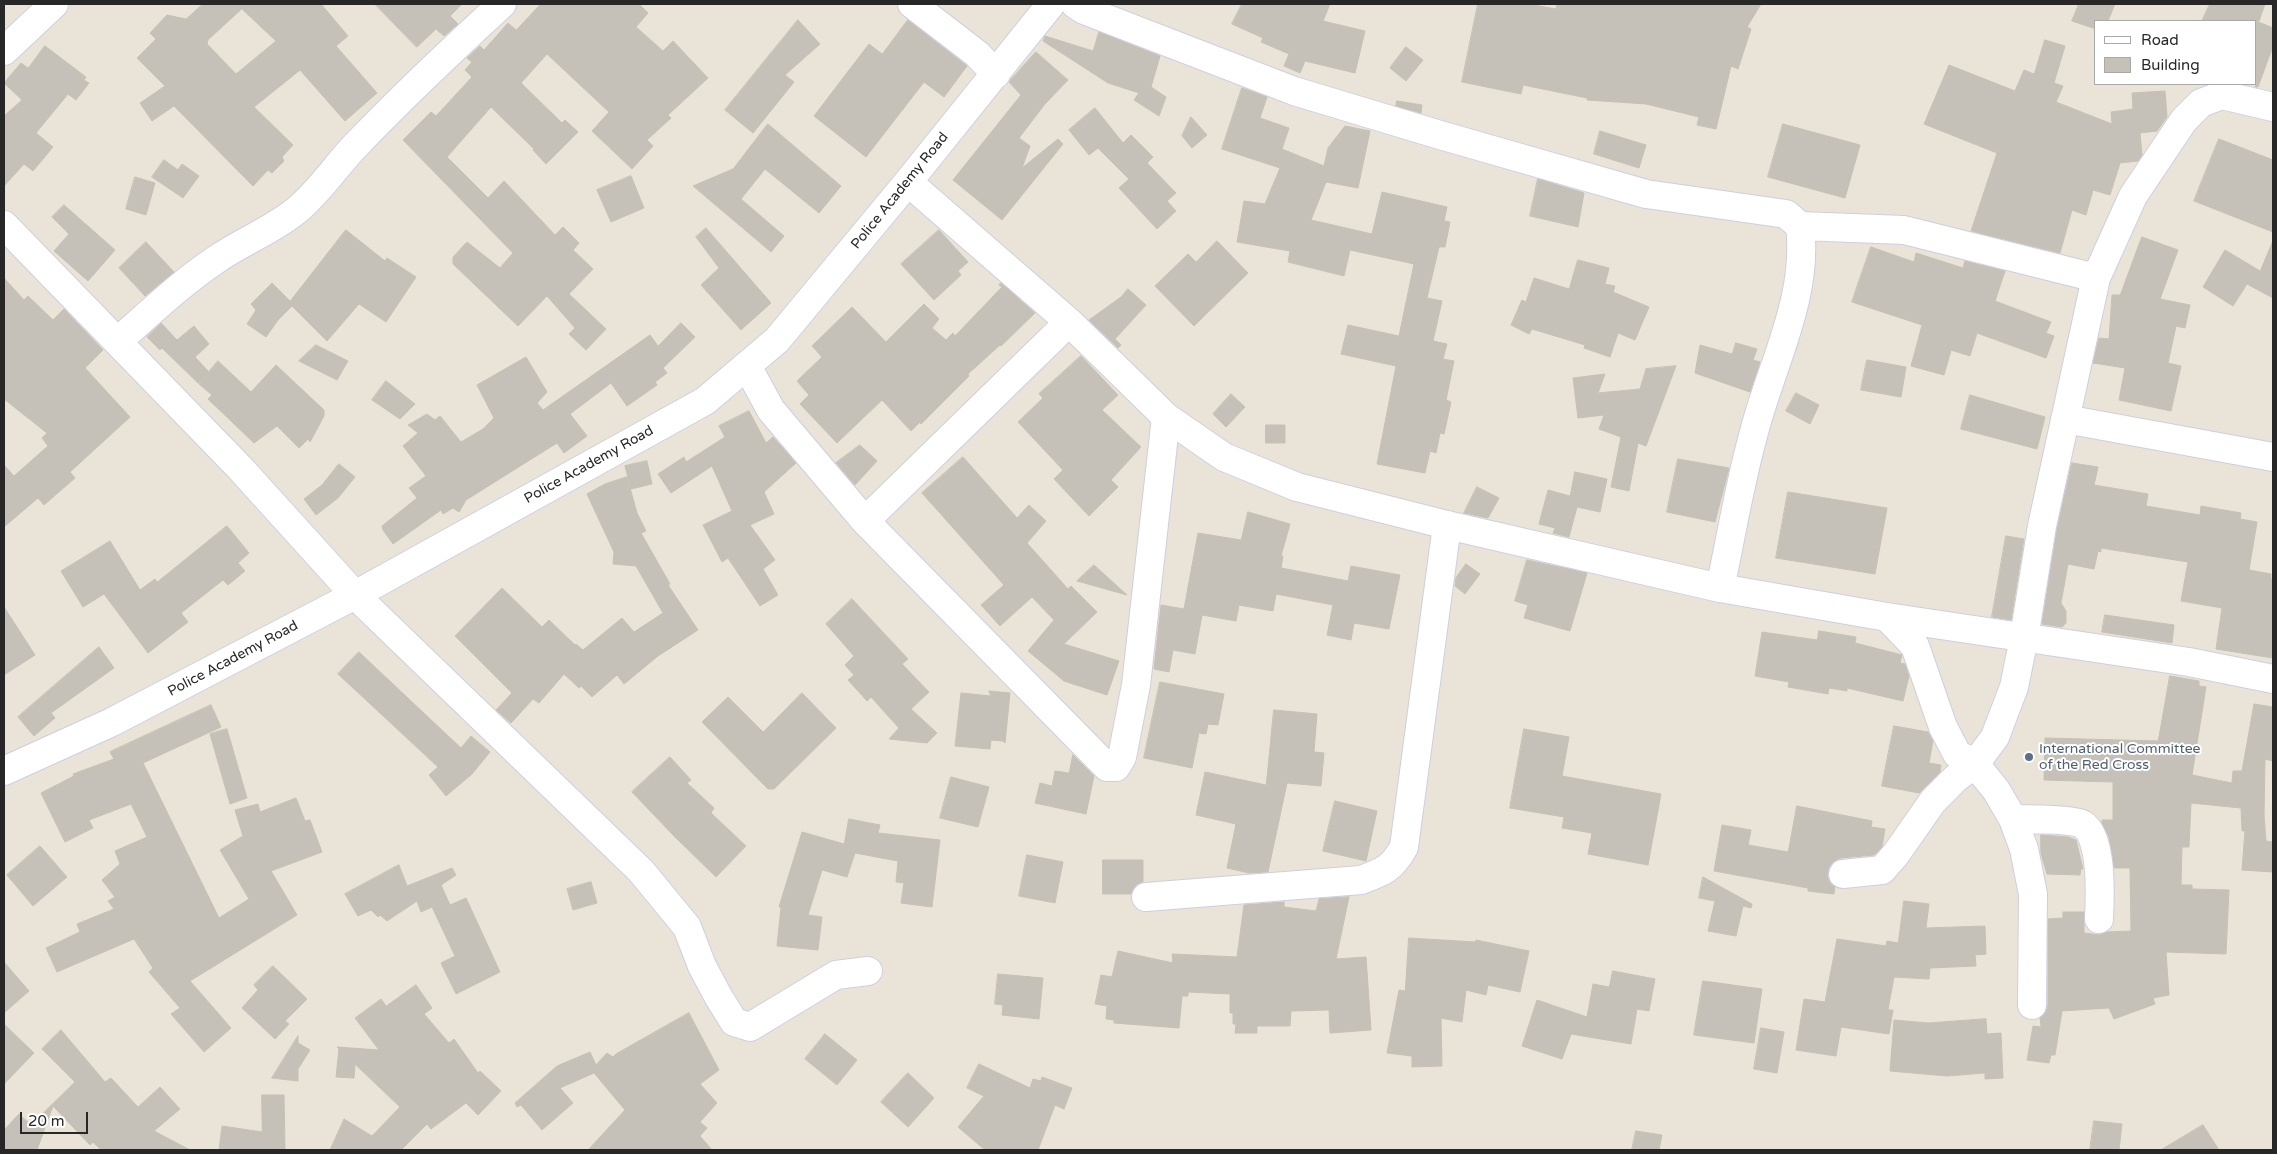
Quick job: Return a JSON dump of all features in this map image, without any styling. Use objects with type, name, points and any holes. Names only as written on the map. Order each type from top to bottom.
[{"type":"street","points":[[4,51],[54,4]]},
{"type":"street","points":[[118,341],[217,258],[255,238],[295,212],[310,199],[339,162],[415,84],[502,4]]},
{"type":"street","points":[[912,4],[977,54],[996,74]]},
{"type":"street","name":"Police Academy Road","points":[[4,770],[112,722],[355,595],[705,401],[777,340],[908,182],[1051,4]]},
{"type":"street","points":[[1075,4],[1084,10],[1294,91],[1646,194],[1786,214],[1800,226],[1904,230],[2096,278]]},
{"type":"street","points":[[1843,874],[1882,870],[1896,854],[1933,801],[1956,778],[1975,764],[1995,737],[2014,687],[2042,526],[2096,278],[2133,196],[2184,120],[2201,103],[2222,95],[2273,107]]},
{"type":"street","points":[[908,182],[1069,322],[1166,417],[1224,457],[1297,487],[1447,525],[1720,588],[1886,617],[2189,662],[2273,679]]},
{"type":"street","points":[[4,225],[240,468],[355,595],[641,871],[687,927],[702,966],[734,1022],[750,1027],[836,975],[868,971]]},
{"type":"street","points":[[1720,588],[1753,435],[1794,305],[1802,245],[1800,226]]},
{"type":"street","points":[[865,521],[1069,322]]},
{"type":"street","points":[[747,366],[771,410],[865,521],[1108,767],[1116,766],[1122,757],[1136,685],[1166,417]]},
{"type":"street","points":[[2065,419],[2273,457]]},
{"type":"street","points":[[1146,897],[1361,880],[1385,872],[1397,859],[1404,848],[1447,525]]},
{"type":"street","points":[[1886,617],[1915,646],[1943,727],[1957,754],[1975,764],[1996,790],[2013,819],[2024,849],[2033,894],[2032,1005]]},
{"type":"street","points":[[2013,819],[2081,823],[2092,832],[2101,884],[2099,919]]},
{"type":"building","points":[[203,4],[321,4],[348,36],[336,46],[377,93],[345,121],[300,70],[254,107],[293,145],[282,157],[284,161],[272,173],[268,170],[253,186],[174,106],[152,121],[140,103],[165,86],[137,58],[156,39],[150,33],[167,15],[186,19]],"holes":[[[242,9],[276,41],[236,74],[207,44],[208,40]]]},
{"type":"building","points":[[375,4],[462,4],[450,16],[458,24],[444,36],[436,29],[417,47]]},
{"type":"building","points":[[541,4],[639,4],[648,13],[636,27],[663,51],[673,41],[708,78],[668,115],[671,118],[647,140],[653,146],[632,169],[592,131],[609,112],[547,54],[521,83],[562,123],[565,120],[578,132],[546,164],[534,149],[491,107],[447,157],[488,198],[504,181],[555,235],[563,227],[579,243],[573,250],[593,269],[569,294],[606,329],[586,350],[569,334],[575,328],[547,296],[518,326],[453,264],[453,257],[467,242],[500,268],[513,253],[403,140],[431,112],[436,116],[472,77],[465,70],[472,62],[467,58],[480,46],[484,50],[508,23],[516,30]]},
{"type":"building","points":[[1242,4],[1330,4],[1323,21],[1365,31],[1355,73],[1305,61],[1300,73],[1284,66],[1289,54],[1261,42],[1263,38],[1232,24]]},
{"type":"building","points":[[1478,4],[1529,4],[1556,9],[1557,4],[1761,4],[1747,27],[1751,29],[1738,69],[1731,66],[1716,129],[1697,125],[1699,117],[1646,104],[1587,100],[1587,98],[1523,85],[1521,94],[1462,82]]},
{"type":"building","points":[[2079,4],[2115,4],[2108,20],[2094,20],[2094,28],[2072,21]]},
{"type":"building","points":[[2210,4],[2265,4],[2259,21],[2202,20]]},
{"type":"building","points":[[798,20],[820,44],[785,75],[794,82],[753,133],[725,110]]},
{"type":"building","points":[[908,20],[967,66],[944,97],[924,82],[866,157],[814,116],[869,44],[882,54]]},
{"type":"building","points":[[2257,21],[2273,28],[2273,46],[2258,87],[2256,87]]},
{"type":"building","points":[[1099,32],[1160,56],[1151,87],[1166,97],[1159,116],[1134,100],[1139,93],[1108,83],[1043,41],[1045,36],[1093,51]]},
{"type":"building","points":[[2045,40],[2065,46],[2054,83],[2063,86],[2056,102],[2112,124],[2111,112],[2133,109],[2132,93],[2165,91],[2167,117],[2157,131],[2140,133],[2142,155],[2138,161],[2120,163],[2110,195],[2093,190],[2086,215],[2072,210],[2060,253],[1971,231],[1997,153],[1924,124],[1949,65],[2015,91],[2024,70],[2034,74]]},
{"type":"building","points":[[45,46],[86,77],[84,80],[89,83],[76,100],[68,94],[36,133],[53,147],[33,171],[24,164],[4,186],[4,116],[22,100],[4,83],[21,63],[28,68]]},
{"type":"building","points":[[1406,47],[1423,60],[1406,81],[1390,68]]},
{"type":"building","points":[[1036,52],[1068,80],[1045,104],[1019,138],[1030,146],[1022,168],[1058,139],[1063,144],[1002,220],[953,180],[1021,95],[1009,82]]},
{"type":"building","points":[[1242,88],[1267,97],[1260,118],[1289,128],[1282,149],[1324,166],[1328,148],[1345,126],[1370,131],[1358,188],[1326,182],[1311,220],[1372,234],[1382,192],[1447,207],[1444,221],[1450,222],[1445,247],[1439,247],[1427,298],[1442,301],[1433,341],[1447,344],[1443,359],[1454,361],[1446,400],[1451,402],[1444,434],[1440,433],[1436,453],[1430,451],[1425,473],[1377,464],[1396,366],[1341,354],[1348,325],[1399,336],[1414,264],[1350,250],[1344,276],[1288,262],[1290,251],[1237,242],[1244,201],[1265,204],[1280,168],[1222,149]]},
{"type":"building","points":[[1397,101],[1422,105],[1421,113],[1396,106]]},
{"type":"building","points":[[1095,108],[1123,143],[1131,135],[1153,157],[1147,163],[1176,193],[1167,201],[1176,211],[1157,229],[1119,188],[1129,179],[1098,148],[1089,155],[1069,130]]},
{"type":"building","points":[[1191,117],[1207,135],[1192,148],[1182,136]]},
{"type":"building","points":[[768,124],[841,186],[819,213],[765,169],[741,199],[784,236],[771,252],[693,186],[733,169]]},
{"type":"building","points":[[1783,124],[1860,145],[1845,198],[1768,177]]},
{"type":"building","points":[[1600,131],[1646,145],[1639,168],[1594,154]]},
{"type":"building","points":[[2219,139],[2273,160],[2273,232],[2194,201]]},
{"type":"building","points":[[164,160],[178,170],[182,164],[199,176],[183,198],[152,177]]},
{"type":"building","points":[[631,176],[644,208],[611,222],[597,190]]},
{"type":"building","points":[[135,177],[155,183],[146,215],[126,209]]},
{"type":"building","points":[[1538,179],[1584,193],[1578,227],[1530,216]]},
{"type":"building","points":[[64,205],[115,250],[88,281],[54,251],[69,234],[52,217]]},
{"type":"building","points":[[706,228],[771,303],[741,330],[701,285],[719,268],[696,237]]},
{"type":"building","points":[[346,230],[385,261],[387,258],[416,277],[386,322],[359,304],[327,341],[292,306],[278,320],[266,337],[247,324],[256,310],[251,304],[272,283],[290,301]]},
{"type":"building","points":[[939,230],[968,262],[958,271],[961,275],[934,300],[901,264]]},
{"type":"building","points":[[2142,237],[2178,250],[2160,299],[2190,305],[2185,328],[2176,326],[2168,363],[2181,366],[2171,411],[2119,400],[2125,368],[2093,363],[2099,338],[2109,339],[2112,295],[2120,295]]},
{"type":"building","points":[[1217,241],[1248,273],[1194,326],[1155,286],[1188,254],[1196,262]]},
{"type":"building","points":[[2273,241],[2273,298],[2247,284],[2233,306],[2203,287],[2225,250],[2260,271]]},
{"type":"building","points":[[146,242],[174,272],[145,296],[119,268]]},
{"type":"building","points":[[1871,247],[1914,262],[1916,253],[1963,268],[1965,261],[2005,271],[1995,301],[2051,322],[2046,333],[2054,336],[2046,358],[1977,333],[1970,356],[1951,350],[1944,375],[1911,366],[1922,325],[1852,302]]},
{"type":"building","points":[[1578,260],[1609,268],[1605,284],[1615,286],[1613,292],[1649,307],[1635,340],[1618,333],[1610,357],[1584,348],[1585,345],[1532,329],[1529,334],[1511,325],[1522,300],[1526,302],[1534,278],[1569,289]]},
{"type":"building","points":[[4,278],[24,300],[28,296],[53,320],[64,309],[103,350],[85,368],[130,417],[70,472],[75,478],[44,505],[38,498],[4,527],[4,465],[14,476],[48,446],[42,438],[47,433],[4,399]]},
{"type":"building","points":[[1001,283],[1035,313],[1001,346],[968,374],[969,376],[921,424],[920,422],[911,431],[882,400],[837,443],[800,404],[809,395],[797,381],[822,357],[812,346],[852,307],[886,342],[924,304],[939,319],[932,328],[946,340],[953,333],[955,336],[1002,287],[999,285]]},
{"type":"building","points":[[1128,289],[1146,305],[1115,339],[1121,345],[1118,348],[1089,320],[1121,297]]},
{"type":"building","points":[[161,323],[177,340],[194,326],[209,344],[195,357],[209,372],[198,383],[162,348],[160,350],[147,337]]},
{"type":"building","points":[[681,323],[695,337],[663,368],[667,373],[655,382],[657,385],[627,406],[611,383],[570,414],[587,436],[564,453],[557,443],[466,500],[459,512],[453,508],[443,514],[441,510],[393,544],[382,526],[417,498],[409,488],[426,476],[403,446],[418,433],[408,425],[427,414],[435,420],[440,416],[461,442],[483,429],[494,418],[477,385],[526,357],[547,392],[537,403],[543,410],[650,335],[658,346]]},
{"type":"building","points":[[1736,343],[1757,349],[1753,360],[1760,362],[1750,392],[1695,373],[1700,345],[1732,354]]},
{"type":"building","points":[[316,345],[348,361],[337,380],[299,361]]},
{"type":"building","points":[[1081,356],[1118,395],[1102,410],[1141,447],[1111,480],[1118,487],[1089,516],[1054,479],[1063,470],[1018,422],[1043,398],[1039,394]]},
{"type":"building","points":[[1867,360],[1906,367],[1901,397],[1861,390]]},
{"type":"building","points":[[218,361],[251,392],[276,365],[324,410],[324,416],[310,442],[308,439],[299,448],[277,426],[254,443],[208,399],[212,395],[199,384]]},
{"type":"building","points":[[1676,366],[1646,446],[1638,443],[1629,491],[1611,487],[1621,437],[1599,429],[1604,415],[1578,418],[1573,378],[1605,374],[1598,393],[1640,389],[1646,369]]},
{"type":"building","points":[[386,381],[415,404],[400,419],[372,400]]},
{"type":"building","points":[[1796,393],[1819,405],[1810,424],[1786,411]]},
{"type":"building","points":[[1231,394],[1245,407],[1226,427],[1213,414]]},
{"type":"building","points":[[1970,395],[2045,417],[2037,449],[1961,429]]},
{"type":"building","points":[[749,411],[766,443],[773,437],[796,463],[764,492],[774,514],[750,525],[775,560],[763,569],[778,595],[760,606],[728,558],[722,562],[703,525],[732,511],[712,466],[671,493],[658,474],[684,457],[686,462],[725,437],[719,426]]},
{"type":"building","points":[[1266,425],[1285,425],[1285,443],[1266,443]]},
{"type":"building","points":[[860,445],[877,461],[855,485],[836,463]]},
{"type":"building","points":[[963,457],[1017,518],[1029,505],[1046,521],[1027,543],[1068,589],[1071,586],[1097,612],[1064,644],[1119,661],[1107,695],[1064,681],[1028,651],[1054,620],[1032,597],[1000,626],[981,605],[1004,585],[922,493]]},
{"type":"building","points":[[1678,459],[1729,468],[1715,522],[1667,512]]},
{"type":"building","points":[[647,461],[652,484],[631,489],[625,466]]},
{"type":"building","points":[[2072,463],[2098,467],[2094,485],[2148,494],[2146,506],[2200,515],[2201,506],[2241,513],[2240,519],[2257,522],[2249,570],[2271,574],[2271,579],[2273,580],[2273,658],[2216,649],[2222,608],[2181,601],[2188,562],[2101,548],[2101,552],[2098,551],[2094,569],[2068,564],[2061,603],[2066,611],[2066,623],[2062,627],[2042,624],[2057,529]]},
{"type":"building","points":[[339,464],[355,477],[338,498],[316,515],[304,499],[322,485]]},
{"type":"building","points":[[1575,472],[1607,479],[1600,512],[1577,507],[1569,537],[1553,533],[1555,528],[1539,524],[1548,490],[1570,496]]},
{"type":"building","points":[[627,477],[637,513],[646,531],[641,533],[670,584],[668,585],[698,630],[658,656],[624,684],[617,675],[592,697],[581,686],[579,688],[564,674],[539,703],[533,699],[511,723],[496,710],[512,693],[455,636],[502,588],[542,627],[549,620],[575,645],[583,650],[622,618],[634,632],[663,613],[636,566],[613,564],[614,552],[587,494],[605,484]]},
{"type":"building","points":[[1477,487],[1499,498],[1488,518],[1464,513]]},
{"type":"building","points":[[1788,492],[1887,508],[1875,574],[1776,558]]},
{"type":"building","points":[[1248,512],[1290,524],[1281,556],[1283,556],[1281,568],[1348,581],[1351,566],[1400,575],[1389,629],[1354,623],[1351,640],[1327,635],[1333,605],[1276,594],[1273,611],[1239,605],[1236,621],[1202,615],[1195,654],[1173,650],[1169,672],[1154,669],[1161,605],[1184,609],[1198,533],[1241,540]]},
{"type":"building","points":[[227,526],[249,553],[238,563],[245,571],[228,585],[223,580],[181,613],[188,622],[148,653],[104,594],[83,607],[61,571],[110,541],[140,590],[155,579],[157,582]]},
{"type":"building","points":[[2006,536],[2024,539],[2011,620],[1992,617]]},
{"type":"building","points":[[1527,560],[1587,573],[1570,631],[1524,618],[1528,605],[1515,601]]},
{"type":"building","points":[[1466,564],[1480,574],[1465,594],[1455,586],[1456,578]]},
{"type":"building","points":[[1094,565],[1127,595],[1077,581]]},
{"type":"building","points":[[852,599],[908,659],[902,664],[929,692],[911,709],[937,733],[927,743],[889,739],[899,728],[871,697],[867,701],[848,680],[854,675],[845,665],[854,656],[826,624]]},
{"type":"building","points":[[4,607],[35,655],[4,675]]},
{"type":"building","points":[[2105,615],[2174,625],[2172,643],[2102,632]]},
{"type":"building","points":[[1819,631],[1856,637],[1855,643],[1902,655],[1900,663],[1905,664],[1909,676],[1903,701],[1847,688],[1847,691],[1829,688],[1828,694],[1788,687],[1789,682],[1755,676],[1762,632],[1817,640]]},
{"type":"building","points":[[99,647],[114,668],[51,713],[55,718],[34,736],[18,717]]},
{"type":"building","points":[[359,652],[461,748],[471,736],[490,752],[472,774],[446,796],[429,775],[438,767],[338,674]]},
{"type":"building","points":[[2170,676],[2199,681],[2199,686],[2206,687],[2192,775],[2232,783],[2233,771],[2242,771],[2254,704],[2273,707],[2273,761],[2265,759],[2264,815],[2266,841],[2273,842],[2273,872],[2242,870],[2245,831],[2242,831],[2241,808],[2191,803],[2189,847],[2182,847],[2181,885],[2192,885],[2192,889],[2229,890],[2226,954],[2166,952],[2169,995],[2153,998],[2155,1004],[2114,1019],[2109,1008],[2062,1011],[2055,1055],[2051,1055],[2049,1063],[2027,1060],[2033,1026],[2041,1027],[2040,1018],[2046,1012],[2048,1005],[2048,919],[2063,918],[2063,912],[2084,912],[2084,933],[2099,935],[2107,932],[2131,931],[2130,868],[2114,868],[2109,837],[2102,823],[2102,820],[2113,820],[2113,782],[2044,780],[2045,738],[2158,741]]},
{"type":"building","points":[[1160,682],[1224,694],[1218,725],[1208,724],[1206,734],[1199,733],[1192,768],[1144,758]]},
{"type":"building","points":[[989,691],[1010,693],[1005,743],[1003,741],[991,740],[990,749],[955,746],[961,693],[991,696]]},
{"type":"building","points":[[802,693],[836,728],[774,789],[768,789],[702,722],[728,697],[763,732]]},
{"type":"building","points":[[211,705],[221,727],[143,763],[219,918],[249,899],[220,850],[243,836],[235,810],[258,804],[260,812],[296,798],[305,821],[310,820],[322,852],[271,871],[297,915],[190,981],[231,1028],[204,1052],[171,1014],[180,1008],[149,972],[153,968],[134,939],[57,972],[46,948],[80,932],[77,924],[114,909],[108,901],[115,897],[102,880],[120,864],[115,851],[147,837],[131,804],[89,820],[93,828],[65,842],[41,793],[74,776],[73,774],[114,759],[110,752]]},
{"type":"building","points":[[1274,710],[1317,714],[1314,752],[1324,753],[1321,786],[1287,783],[1268,872],[1249,873],[1227,868],[1236,824],[1196,815],[1205,772],[1266,785]]},
{"type":"building","points":[[1894,726],[1928,732],[1933,741],[1929,763],[1941,765],[1940,772],[1919,793],[1882,786]]},
{"type":"building","points":[[227,729],[247,798],[230,804],[210,734]]},
{"type":"building","points":[[1524,729],[1569,737],[1562,776],[1661,794],[1648,865],[1588,854],[1592,833],[1562,828],[1564,817],[1510,808]]},
{"type":"building","points":[[1073,755],[1094,776],[1086,814],[1035,803],[1040,783],[1052,786],[1055,771],[1069,773]]},
{"type":"building","points":[[670,757],[691,780],[687,783],[714,808],[711,813],[746,846],[716,877],[632,792]]},
{"type":"building","points":[[951,777],[989,787],[978,827],[940,818]]},
{"type":"building","points":[[1335,801],[1377,811],[1366,861],[1323,851]]},
{"type":"building","points":[[1797,806],[1872,821],[1871,827],[1885,829],[1882,847],[1874,855],[1841,858],[1833,862],[1827,875],[1830,883],[1835,887],[1834,894],[1808,891],[1808,888],[1714,871],[1722,825],[1751,830],[1748,845],[1788,852]]},
{"type":"building","points":[[849,819],[880,825],[878,833],[940,840],[932,907],[901,903],[904,883],[896,882],[898,861],[855,853],[847,877],[822,870],[808,915],[822,917],[818,950],[777,946],[781,907],[779,907],[802,832],[844,844]]},
{"type":"building","points":[[2041,835],[2068,837],[2076,840],[2083,869],[2081,869],[2080,875],[2047,874],[2041,854]]},
{"type":"building","points":[[40,846],[67,877],[33,906],[7,875]]},
{"type":"building","points":[[1027,855],[1063,862],[1055,903],[1019,896]]},
{"type":"building","points":[[1103,860],[1143,860],[1143,882],[1137,884],[1131,894],[1103,894]]},
{"type":"building","points":[[399,865],[407,886],[452,868],[456,875],[441,885],[450,905],[466,898],[500,972],[456,994],[441,963],[455,956],[432,907],[421,912],[417,901],[387,921],[380,915],[378,917],[371,910],[358,916],[345,894]]},
{"type":"building","points":[[1703,877],[1752,904],[1751,908],[1743,906],[1736,936],[1708,931],[1715,901],[1699,898]]},
{"type":"building","points":[[591,882],[597,903],[573,910],[567,889]]},
{"type":"building","points":[[1349,897],[1336,959],[1366,957],[1371,1030],[1330,1033],[1329,1010],[1291,1011],[1290,1026],[1257,1026],[1257,1033],[1235,1033],[1236,1024],[1233,1024],[1233,1013],[1230,1013],[1230,994],[1188,992],[1188,996],[1182,996],[1179,1028],[1114,1023],[1114,1020],[1106,1019],[1107,1006],[1095,1004],[1101,975],[1112,977],[1118,951],[1173,963],[1172,954],[1237,957],[1244,905],[1284,902],[1284,907],[1316,911],[1319,899]]},
{"type":"building","points":[[1904,901],[1929,904],[1926,928],[1985,926],[1986,954],[1975,955],[1976,966],[1930,968],[1929,979],[1894,977],[1888,1010],[1893,1010],[1889,1034],[1841,1027],[1836,1056],[1796,1050],[1804,999],[1825,1002],[1837,939],[1886,946],[1887,941],[1898,943]]},
{"type":"building","points":[[1409,938],[1475,942],[1476,940],[1529,951],[1520,992],[1488,985],[1486,995],[1466,990],[1462,1022],[1441,1018],[1442,1066],[1412,1067],[1412,1056],[1387,1053],[1399,990],[1405,991]]},
{"type":"building","points":[[4,962],[29,991],[4,1013]]},
{"type":"building","points":[[273,966],[307,999],[285,1021],[289,1024],[275,1039],[242,1008],[258,990],[254,985]]},
{"type":"building","points":[[1613,971],[1655,979],[1649,1011],[1637,1009],[1631,1044],[1571,1034],[1562,1059],[1522,1046],[1537,1000],[1587,1017],[1593,984],[1609,987]]},
{"type":"building","points":[[998,974],[1043,978],[1039,1019],[1002,1015],[1003,1005],[995,1004]]},
{"type":"building","points":[[1703,981],[1762,989],[1754,1043],[1694,1035]]},
{"type":"building","points":[[416,985],[432,1008],[424,1014],[449,1043],[454,1039],[478,1073],[480,1071],[501,1091],[478,1115],[466,1103],[431,1129],[427,1124],[401,1150],[330,1150],[344,1119],[372,1136],[400,1107],[355,1064],[354,1078],[336,1077],[339,1049],[337,1047],[379,1050],[355,1018],[381,999],[386,1006]]},
{"type":"building","points":[[689,1013],[719,1070],[700,1084],[717,1103],[700,1122],[707,1128],[700,1136],[712,1150],[588,1150],[625,1110],[594,1073],[560,1088],[573,1103],[542,1130],[521,1105],[517,1107],[515,1103],[557,1066],[590,1052],[596,1065],[607,1053],[613,1057]]},
{"type":"building","points":[[1986,1019],[1987,1034],[2001,1033],[2003,1078],[1985,1079],[1985,1073],[1947,1076],[1890,1071],[1894,1020],[1928,1023]]},
{"type":"building","points":[[4,1024],[34,1053],[4,1084]]},
{"type":"building","points":[[1761,1028],[1784,1032],[1777,1073],[1754,1069]]},
{"type":"building","points":[[61,1030],[105,1082],[111,1078],[138,1107],[160,1087],[180,1109],[154,1131],[190,1150],[101,1150],[93,1142],[90,1145],[53,1106],[37,1150],[4,1150],[4,1130],[19,1114],[31,1125],[75,1082],[42,1049]]},
{"type":"building","points":[[825,1034],[857,1060],[837,1085],[805,1059]]},
{"type":"building","points":[[298,1036],[298,1043],[310,1050],[298,1069],[298,1081],[272,1078]]},
{"type":"building","points":[[979,1064],[1030,1088],[1033,1079],[1041,1081],[1042,1077],[1072,1088],[1064,1109],[1055,1105],[1038,1150],[985,1150],[958,1127],[984,1096],[967,1088]]},
{"type":"building","points":[[908,1073],[934,1098],[908,1127],[881,1102]]},
{"type":"building","points":[[262,1095],[284,1095],[285,1150],[219,1150],[222,1126],[262,1132]]},
{"type":"building","points":[[2094,1121],[2122,1124],[2119,1150],[2090,1150]]},
{"type":"building","points":[[2203,1125],[2219,1150],[2161,1150]]},
{"type":"building","points":[[1636,1131],[1662,1135],[1659,1150],[1632,1150]]},
{"type":"place","name":"International Committee of the Red Cross","points":[[2029,757]]}]
